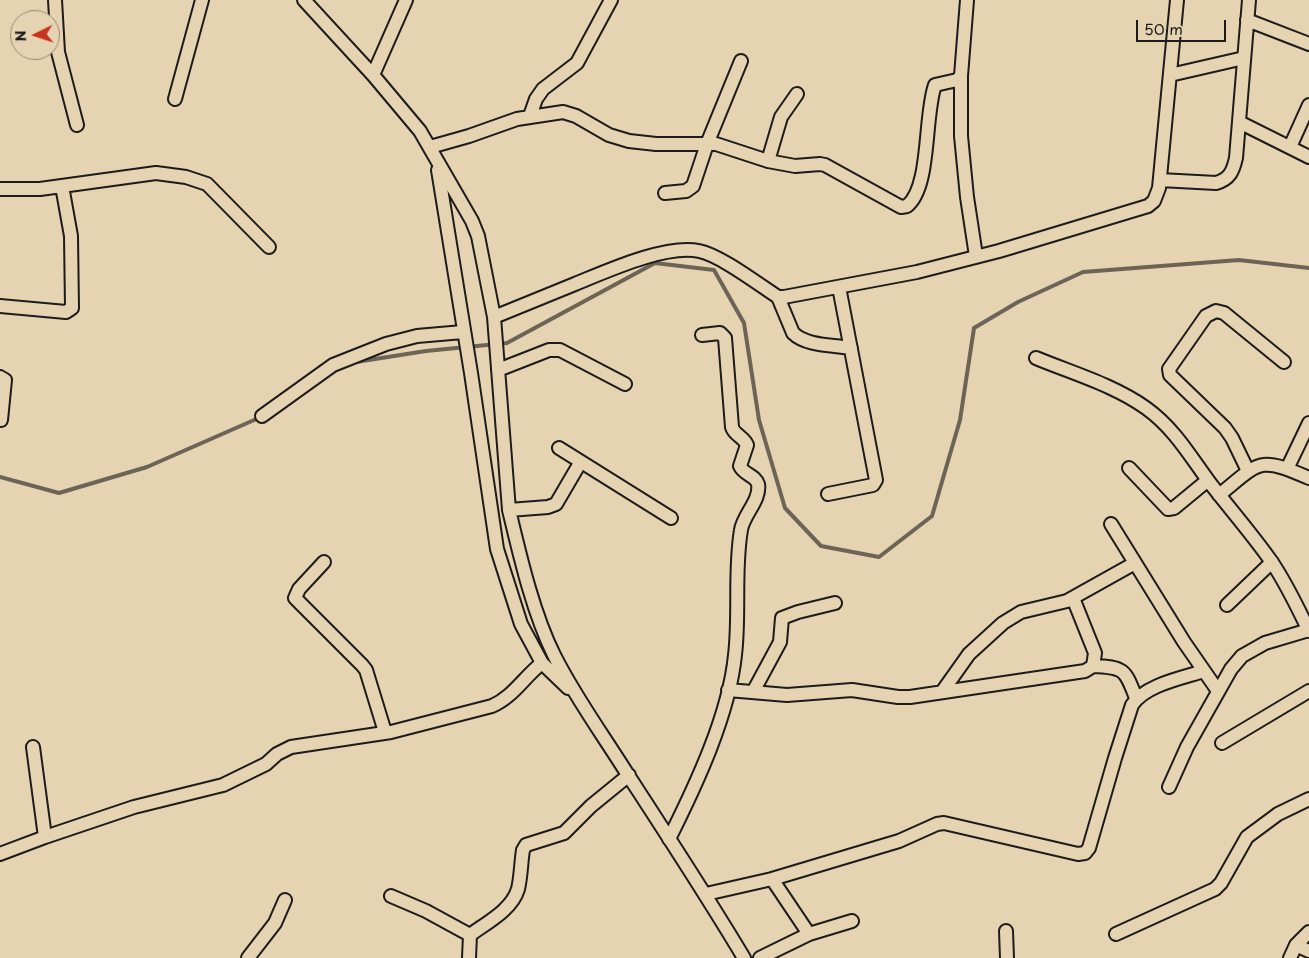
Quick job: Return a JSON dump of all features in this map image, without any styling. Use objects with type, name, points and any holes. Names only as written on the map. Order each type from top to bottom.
[{"type":"street","points":[[55,0],[58,52],[77,125]]},
{"type":"street","points":[[174,99],[202,0]]},
{"type":"street","points":[[304,0],[406,114],[430,147],[475,227],[494,317],[509,510],[516,542],[537,612],[553,654],[577,696],[706,894],[744,958]]},
{"type":"street","points":[[373,75],[406,0]]},
{"type":"street","points":[[530,116],[536,99],[541,92],[577,63],[582,56],[611,0]]},
{"type":"street","points":[[967,0],[961,76],[961,136],[967,197],[976,256]]},
{"type":"street","points":[[778,297],[917,272],[1148,206],[1156,198],[1160,180],[1177,0]]},
{"type":"street","points":[[1160,180],[1216,183],[1224,181],[1230,176],[1236,158],[1249,0]]},
{"type":"street","points":[[1248,20],[1309,44]]},
{"type":"street","points":[[1170,75],[1244,58]]},
{"type":"street","points":[[665,194],[690,190],[696,179],[707,144],[741,62]]},
{"type":"street","points":[[430,147],[517,119],[563,112],[576,116],[608,135],[629,141],[656,144],[720,145],[768,161],[795,166],[825,165],[901,207],[907,206],[916,197],[921,180],[935,85],[957,80],[961,76]]},
{"type":"street","points":[[768,161],[781,117],[797,94]]},
{"type":"street","points":[[1290,148],[1309,105]]},
{"type":"street","points":[[1239,122],[1309,157]]},
{"type":"street","points":[[437,162],[497,549],[522,624],[542,663],[577,696]]},
{"type":"street","points":[[0,189],[40,189],[156,173],[186,176],[206,184],[269,247]]},
{"type":"street","points":[[0,306],[66,312],[72,308],[71,236],[62,186]]},
{"type":"street","points":[[494,317],[601,274],[661,253],[684,249],[700,251],[717,258],[778,297],[793,333],[797,336],[808,341],[851,348]]},
{"type":"street","points":[[828,494],[873,485],[876,480],[839,287]]},
{"type":"street","points":[[1248,471],[1225,428],[1170,375],[1169,369],[1206,316],[1216,311],[1224,313],[1284,362]]},
{"type":"street","points":[[669,839],[701,771],[723,710],[735,656],[741,527],[757,494],[758,485],[740,466],[747,445],[742,438],[734,433],[732,427],[725,338],[720,333],[702,335]]},
{"type":"street","points":[[262,416],[333,365],[386,344],[417,336],[464,335]]},
{"type":"street","points":[[498,364],[549,350],[560,350],[624,384]]},
{"type":"street","points":[[1036,358],[1107,387],[1145,407],[1162,420],[1174,433],[1219,495],[1272,562],[1309,630],[1265,643],[1242,656],[1231,669],[1187,747],[1170,787]]},
{"type":"street","points":[[0,377],[4,378],[6,383],[1,420]]},
{"type":"street","points":[[1287,469],[1309,423]]},
{"type":"street","points":[[559,448],[670,518]]},
{"type":"street","points":[[509,510],[548,507],[556,504],[580,463]]},
{"type":"street","points":[[1219,495],[1258,465],[1268,464],[1309,478]]},
{"type":"street","points":[[1129,468],[1168,509],[1174,508],[1208,480]]},
{"type":"street","points":[[1111,524],[1218,691]]},
{"type":"street","points":[[324,562],[299,589],[295,598],[366,670],[386,732]]},
{"type":"street","points":[[942,692],[969,654],[1003,623],[1022,612],[1059,604],[1073,598],[1135,562]]},
{"type":"street","points":[[1227,605],[1272,562]]},
{"type":"street","points":[[1073,598],[1095,653],[1094,666]]},
{"type":"street","points":[[753,692],[780,642],[782,618],[835,603]]},
{"type":"street","points":[[0,854],[134,807],[223,785],[266,764],[277,754],[290,747],[386,732],[492,706],[512,694],[529,673],[542,663]]},
{"type":"street","points":[[728,690],[801,695],[852,690],[898,698],[1084,671],[1094,666],[1114,667],[1123,671],[1131,684],[1136,698]]},
{"type":"street","points":[[706,894],[772,879],[899,841],[927,827],[944,823],[1074,854],[1086,853],[1132,705],[1136,698],[1152,688],[1204,671]]},
{"type":"street","points":[[1222,743],[1309,691]]},
{"type":"street","points":[[34,747],[45,837]]},
{"type":"street","points":[[470,935],[508,906],[514,898],[518,891],[523,850],[526,845],[530,842],[564,834],[591,806],[629,775]]},
{"type":"street","points":[[1116,934],[1215,889],[1221,883],[1247,837],[1278,814],[1309,799]]},
{"type":"street","points":[[772,879],[809,934]]},
{"type":"street","points":[[391,896],[426,911],[470,935]]},
{"type":"street","points":[[248,958],[275,923],[285,900]]},
{"type":"street","points":[[760,958],[809,934],[852,922]]},
{"type":"street","points":[[1006,931],[1007,958]]},
{"type":"street","points":[[1290,958],[1296,944],[1309,932]]},
{"type":"street","points":[[469,958],[470,935]]},
{"type":"street","points":[[1296,944],[1309,951]]},
{"type":"waterway","points":[[356,362],[426,351],[507,343],[655,263],[714,270],[744,323],[759,420],[785,508],[821,546],[879,557],[932,516],[960,420],[974,328],[1018,302],[1083,272],[1239,260],[1309,268]]},
{"type":"waterway","points":[[0,477],[59,493],[147,467],[261,417]]}]
